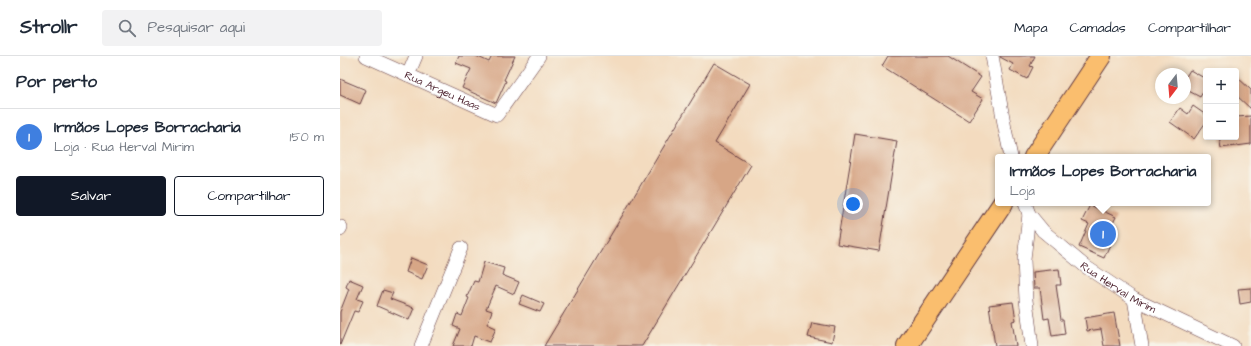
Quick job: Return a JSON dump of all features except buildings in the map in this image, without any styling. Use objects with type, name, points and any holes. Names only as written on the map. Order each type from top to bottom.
[{"type":"highway","points":[[1036,154],[1101,56]]},
{"type":"highway","points":[[907,346],[1001,206]]},
{"type":"street","name":"Rua Argeu Haas","points":[[366,56],[497,115],[539,56]]},
{"type":"street","points":[[408,74],[416,56]]},
{"type":"street","points":[[992,56],[1010,154]]},
{"type":"street","points":[[1027,209],[1024,260],[1026,300],[1032,346]]},
{"type":"street","name":"Rua Herval Mirim","points":[[1027,209],[1043,232],[1086,267],[1134,299],[1233,346]]},
{"type":"street","points":[[421,346],[461,248]]},
{"type":"street","points":[[1134,299],[1142,346]]},
{"type":"place","name":"Irmãos Lopes Borracharia","points":[[1103,234]]}]
